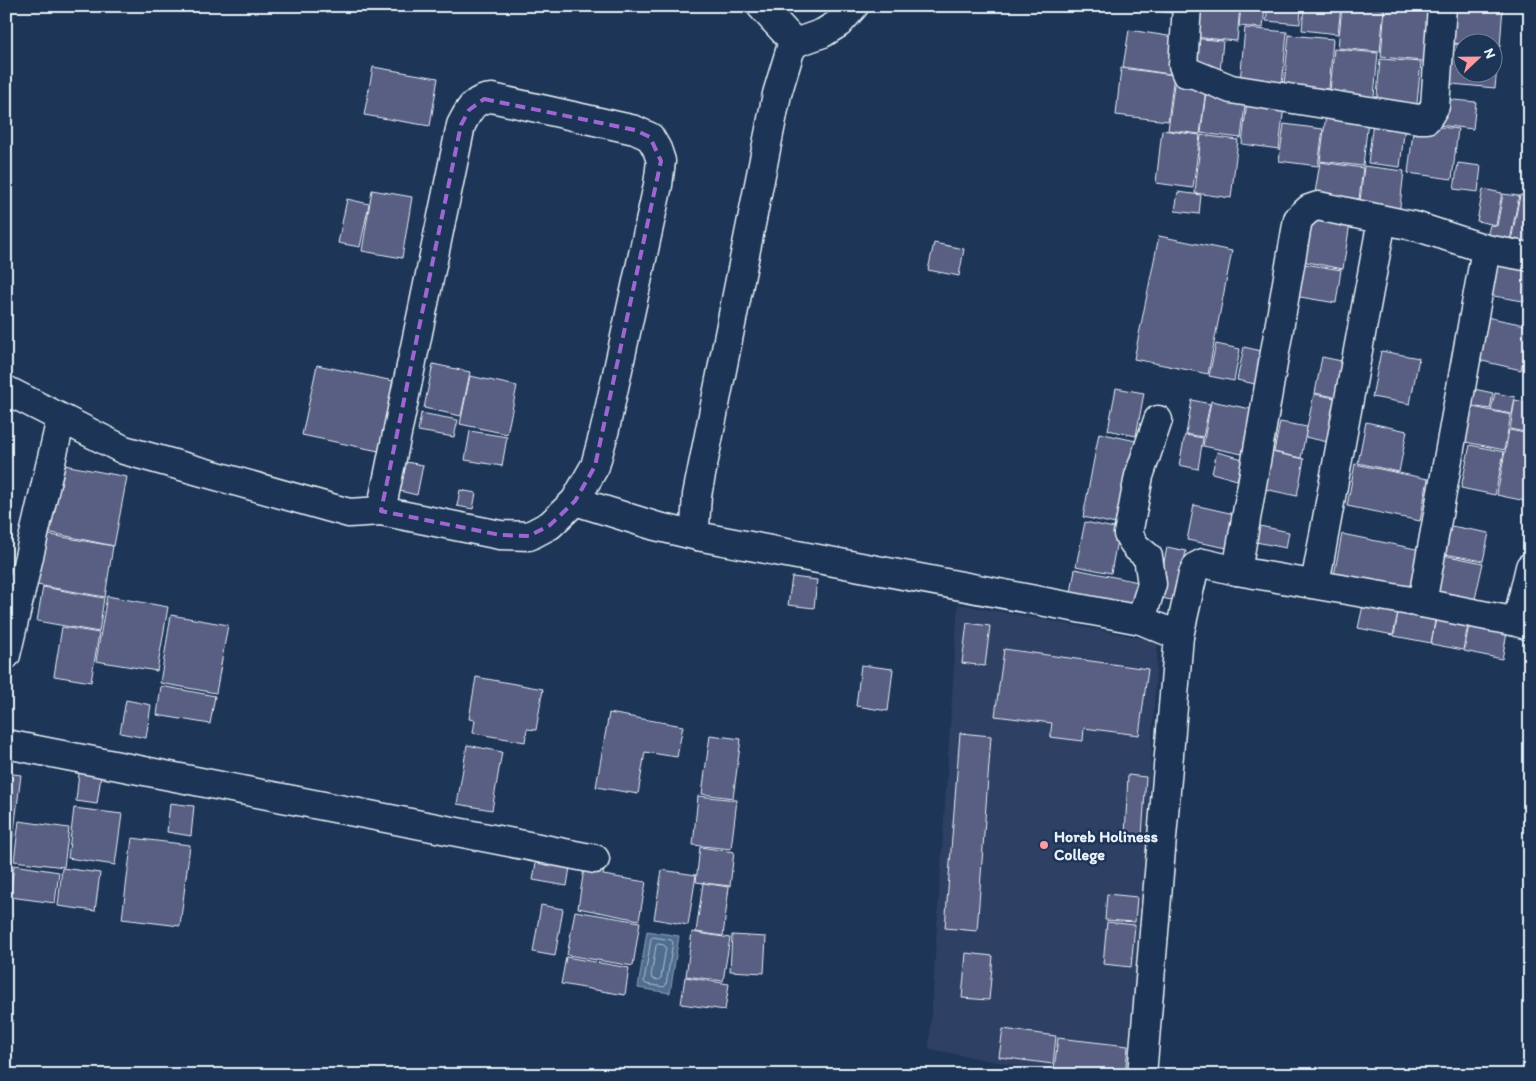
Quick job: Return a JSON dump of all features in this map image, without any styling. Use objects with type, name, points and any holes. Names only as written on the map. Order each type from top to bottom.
[{"type":"street","points":[[761,6],[795,42]]},
{"type":"street","points":[[697,536],[695,526],[697,495],[775,104],[790,51],[795,42],[823,33],[838,23],[854,6]]},
{"type":"street","points":[[1187,6],[1183,65],[1186,73],[1194,74],[1231,88],[1419,120],[1427,119],[1434,106],[1437,92],[1442,6]]},
{"type":"street","points":[[6,390],[124,450],[349,513],[381,511],[500,535],[529,536],[550,525],[575,501],[595,466],[605,429],[658,185],[661,161],[650,137],[635,130],[492,98],[477,102],[469,110],[461,125],[381,511]]},
{"type":"street","points":[[1237,571],[1298,219],[1309,209],[1318,206],[1418,227],[1486,249],[1530,257]]},
{"type":"street","points":[[1314,584],[1382,220]]},
{"type":"street","points":[[1422,603],[1486,249]]},
{"type":"street","points":[[6,655],[61,419]]},
{"type":"street","points":[[1141,620],[1152,584],[1148,557],[1136,547],[1128,534],[1139,476],[1158,420]]},
{"type":"street","points":[[575,501],[655,526],[697,536],[1141,620],[1179,636]]},
{"type":"street","points":[[1142,1075],[1179,636],[1196,566],[1203,563],[1237,571],[1422,603],[1523,624],[1530,566]]},
{"type":"street","points":[[6,744],[596,859]]},
{"type":"highlighted area","points":[[484,99],[635,130],[650,137],[661,161],[595,466],[575,501],[550,525],[529,536],[500,535],[381,511],[461,125],[469,110]]},
{"type":"shaded area","name":"Horeb Holiness College","points":[[958,604],[1158,641],[1133,1075],[1065,1075],[929,1049]]},
{"type":"water","points":[[647,931],[679,936],[670,993],[638,988]]},
{"type":"building","points":[[1141,6],[1174,6],[1173,13],[1140,9]]},
{"type":"building","points":[[1194,6],[1240,6],[1237,41],[1192,37]]},
{"type":"building","points":[[1241,6],[1265,6],[1263,28],[1239,26]]},
{"type":"building","points":[[1268,6],[1301,6],[1300,24],[1266,21]]},
{"type":"building","points":[[1304,6],[1341,6],[1338,34],[1302,30]]},
{"type":"building","points":[[1342,6],[1384,9],[1380,52],[1338,48]]},
{"type":"building","points":[[1385,6],[1437,12],[1433,62],[1381,57]]},
{"type":"building","points":[[1444,6],[1503,6],[1501,32],[1454,32],[1454,43],[1441,42]]},
{"type":"building","points":[[1245,28],[1287,32],[1282,86],[1240,82]]},
{"type":"building","points":[[1129,30],[1181,38],[1176,75],[1123,67]]},
{"type":"building","points":[[1289,35],[1333,39],[1329,89],[1284,85]]},
{"type":"building","points":[[1192,38],[1223,41],[1220,72],[1189,69]]},
{"type":"building","points":[[1445,43],[1454,44],[1454,82],[1496,82],[1495,88],[1441,83]]},
{"type":"building","points":[[1334,49],[1378,53],[1374,97],[1330,92]]},
{"type":"building","points":[[1380,59],[1421,62],[1416,113],[1376,109]]},
{"type":"building","points":[[373,67],[438,78],[430,126],[364,115]]},
{"type":"building","points":[[1121,68],[1174,75],[1168,121],[1116,115]]},
{"type":"building","points":[[1175,77],[1207,81],[1200,134],[1168,130]]},
{"type":"building","points":[[1206,92],[1246,97],[1241,138],[1201,133]]},
{"type":"building","points":[[1442,99],[1476,102],[1473,129],[1439,125]]},
{"type":"building","points":[[1247,101],[1284,106],[1279,149],[1242,144]]},
{"type":"building","points":[[1326,115],[1368,120],[1363,166],[1320,161]]},
{"type":"building","points":[[1373,121],[1405,125],[1400,167],[1368,163]]},
{"type":"building","points":[[1284,124],[1323,129],[1318,166],[1279,161]]},
{"type":"building","points":[[1414,124],[1458,129],[1452,179],[1408,173]]},
{"type":"building","points":[[1162,130],[1200,135],[1193,188],[1156,183]]},
{"type":"building","points":[[1201,135],[1238,140],[1231,198],[1195,193]]},
{"type":"building","points":[[1320,162],[1363,168],[1359,199],[1315,193]]},
{"type":"building","points":[[1458,163],[1481,166],[1478,192],[1454,189]]},
{"type":"building","points":[[1364,166],[1404,171],[1399,215],[1359,210]]},
{"type":"building","points":[[1483,189],[1502,193],[1496,225],[1477,221]]},
{"type":"building","points":[[372,190],[412,197],[402,258],[362,251]]},
{"type":"building","points":[[1178,192],[1201,195],[1199,214],[1175,211]]},
{"type":"building","points":[[1503,194],[1519,196],[1509,246],[1486,241],[1490,225],[1497,226]]},
{"type":"building","points":[[1520,195],[1530,197],[1530,250],[1510,246]]},
{"type":"building","points":[[347,199],[369,204],[360,247],[338,243]]},
{"type":"building","points":[[1309,216],[1350,223],[1343,269],[1302,261]]},
{"type":"building","points":[[1159,236],[1232,251],[1208,374],[1134,359]]},
{"type":"building","points":[[934,243],[964,249],[959,276],[928,270]]},
{"type":"building","points":[[1494,260],[1530,267],[1529,302],[1488,295]]},
{"type":"building","points":[[1299,263],[1341,270],[1336,303],[1294,296]]},
{"type":"building","points":[[1486,317],[1530,326],[1521,370],[1478,360]]},
{"type":"building","points":[[1216,344],[1240,349],[1234,381],[1209,376]]},
{"type":"building","points":[[1244,347],[1261,351],[1255,384],[1237,380]]},
{"type":"building","points":[[1381,351],[1419,358],[1410,404],[1372,397]]},
{"type":"building","points":[[1322,357],[1351,363],[1344,399],[1315,393]]},
{"type":"building","points":[[433,364],[470,372],[461,416],[424,408]]},
{"type":"building","points":[[317,365],[403,383],[388,453],[302,435]]},
{"type":"building","points":[[470,376],[517,386],[507,434],[460,424]]},
{"type":"building","points":[[1116,388],[1144,393],[1136,436],[1108,430]]},
{"type":"building","points":[[1474,389],[1493,393],[1490,409],[1471,406]]},
{"type":"building","points":[[1495,393],[1515,397],[1512,414],[1491,410]]},
{"type":"building","points":[[1314,394],[1346,400],[1337,444],[1305,437]]},
{"type":"building","points":[[1192,400],[1210,404],[1203,437],[1186,434]]},
{"type":"building","points":[[1515,400],[1530,403],[1530,433],[1510,429]]},
{"type":"building","points":[[1211,401],[1251,409],[1242,454],[1203,446]]},
{"type":"building","points":[[1468,406],[1511,415],[1504,450],[1461,441]]},
{"type":"building","points":[[421,413],[458,420],[454,437],[418,431]]},
{"type":"building","points":[[1280,422],[1307,427],[1301,458],[1274,452]]},
{"type":"building","points":[[1366,422],[1407,431],[1399,472],[1358,463]]},
{"type":"building","points":[[1509,430],[1530,434],[1530,502],[1497,495]]},
{"type":"building","points":[[470,431],[507,437],[502,466],[465,460]]},
{"type":"building","points":[[1099,433],[1136,441],[1120,525],[1083,517]]},
{"type":"building","points":[[1185,435],[1203,438],[1198,469],[1179,465]]},
{"type":"building","points":[[1470,445],[1504,452],[1495,495],[1461,488]]},
{"type":"building","points":[[1267,451],[1304,459],[1297,496],[1260,488]]},
{"type":"building","points":[[1217,452],[1243,459],[1237,480],[1212,473]]},
{"type":"building","points":[[406,462],[423,465],[417,495],[400,491]]},
{"type":"building","points":[[59,464],[127,477],[114,546],[47,532]]},
{"type":"building","points":[[1355,464],[1428,479],[1420,521],[1347,506]]},
{"type":"building","points":[[460,490],[476,493],[473,509],[457,506]]},
{"type":"building","points":[[1194,505],[1234,514],[1227,548],[1187,540]]},
{"type":"building","points":[[1085,522],[1119,529],[1111,573],[1076,566]]},
{"type":"building","points":[[1255,525],[1289,532],[1286,548],[1251,541]]},
{"type":"building","points":[[1451,526],[1489,533],[1483,561],[1445,554]]},
{"type":"building","points":[[45,534],[113,546],[105,597],[37,585]]},
{"type":"building","points":[[1342,534],[1421,550],[1414,592],[1334,575]]},
{"type":"building","points":[[1167,547],[1186,551],[1176,601],[1157,597]]},
{"type":"building","points":[[1438,554],[1483,563],[1475,599],[1432,590]]},
{"type":"building","points":[[1075,569],[1148,584],[1143,609],[1071,593]]},
{"type":"building","points":[[792,577],[817,580],[814,608],[788,605]]},
{"type":"building","points":[[43,587],[104,598],[99,632],[37,621]]},
{"type":"building","points":[[107,596],[168,607],[157,671],[96,661]]},
{"type":"building","points":[[1364,601],[1399,608],[1393,635],[1358,628]]},
{"type":"building","points":[[1399,607],[1436,615],[1431,643],[1394,636]]},
{"type":"building","points":[[1437,614],[1469,620],[1463,650],[1431,644]]},
{"type":"building","points":[[171,615],[228,625],[216,693],[160,683]]},
{"type":"building","points":[[1470,620],[1508,628],[1502,659],[1464,651]]},
{"type":"building","points":[[967,623],[990,626],[985,666],[962,663]]},
{"type":"building","points":[[62,627],[99,633],[91,682],[54,676]]},
{"type":"building","points":[[1004,649],[1148,669],[1139,735],[1084,728],[1083,741],[1050,737],[1052,723],[995,716]]},
{"type":"building","points":[[861,665],[893,669],[888,711],[856,706]]},
{"type":"building","points":[[476,677],[543,689],[536,730],[527,729],[525,742],[473,733],[475,720],[469,719]]},
{"type":"building","points":[[161,686],[215,696],[210,724],[157,715]]},
{"type":"building","points":[[126,700],[151,705],[146,738],[120,733]]},
{"type":"building","points":[[609,713],[683,726],[677,757],[645,752],[638,794],[596,787]]},
{"type":"building","points":[[960,733],[991,736],[977,931],[945,928]]},
{"type":"building","points":[[710,735],[741,739],[733,798],[702,794]]},
{"type":"building","points":[[467,745],[502,752],[492,810],[457,804]]},
{"type":"building","points":[[6,773],[21,775],[6,894]]},
{"type":"building","points":[[79,773],[101,776],[97,804],[76,801]]},
{"type":"building","points":[[1128,775],[1146,777],[1142,837],[1125,836]]},
{"type":"building","points":[[698,796],[737,800],[731,849],[693,845]]},
{"type":"building","points":[[170,803],[194,806],[191,836],[167,832]]},
{"type":"building","points":[[74,808],[122,814],[115,865],[68,858]]},
{"type":"building","points":[[19,821],[69,828],[64,867],[14,861]]},
{"type":"building","points":[[132,838],[190,845],[180,926],[122,919]]},
{"type":"building","points":[[700,847],[734,852],[730,886],[696,882]]},
{"type":"building","points":[[537,856],[571,861],[567,886],[533,880]]},
{"type":"building","points":[[585,862],[605,865],[603,875],[646,882],[639,920],[578,908]]},
{"type":"building","points":[[14,865],[59,872],[55,903],[10,897]]},
{"type":"building","points":[[62,868],[100,873],[95,911],[58,906]]},
{"type":"building","points":[[662,870],[696,875],[688,925],[654,919]]},
{"type":"building","points":[[703,883],[729,887],[723,936],[696,932]]},
{"type":"building","points":[[1107,894],[1137,897],[1135,922],[1105,920]]},
{"type":"building","points":[[541,905],[563,909],[555,956],[533,952]]},
{"type":"building","points":[[575,911],[640,922],[633,966],[567,955]]},
{"type":"building","points":[[1107,922],[1135,925],[1131,967],[1103,964]]},
{"type":"building","points":[[692,932],[730,938],[723,981],[686,976]]},
{"type":"building","points":[[732,935],[766,937],[764,973],[730,971]]},
{"type":"building","points":[[966,953],[993,956],[989,1000],[962,998]]},
{"type":"building","points":[[566,957],[629,968],[625,995],[561,984]]},
{"type":"building","points":[[685,977],[729,984],[725,1010],[681,1004]]},
{"type":"building","points":[[1003,1029],[1056,1036],[1053,1064],[999,1057]]},
{"type":"building","points":[[1058,1038],[1128,1046],[1125,1075],[1092,1075],[1054,1070]]},
{"type":"place","name":"Horeb Holiness College","points":[[1044,845]]}]
